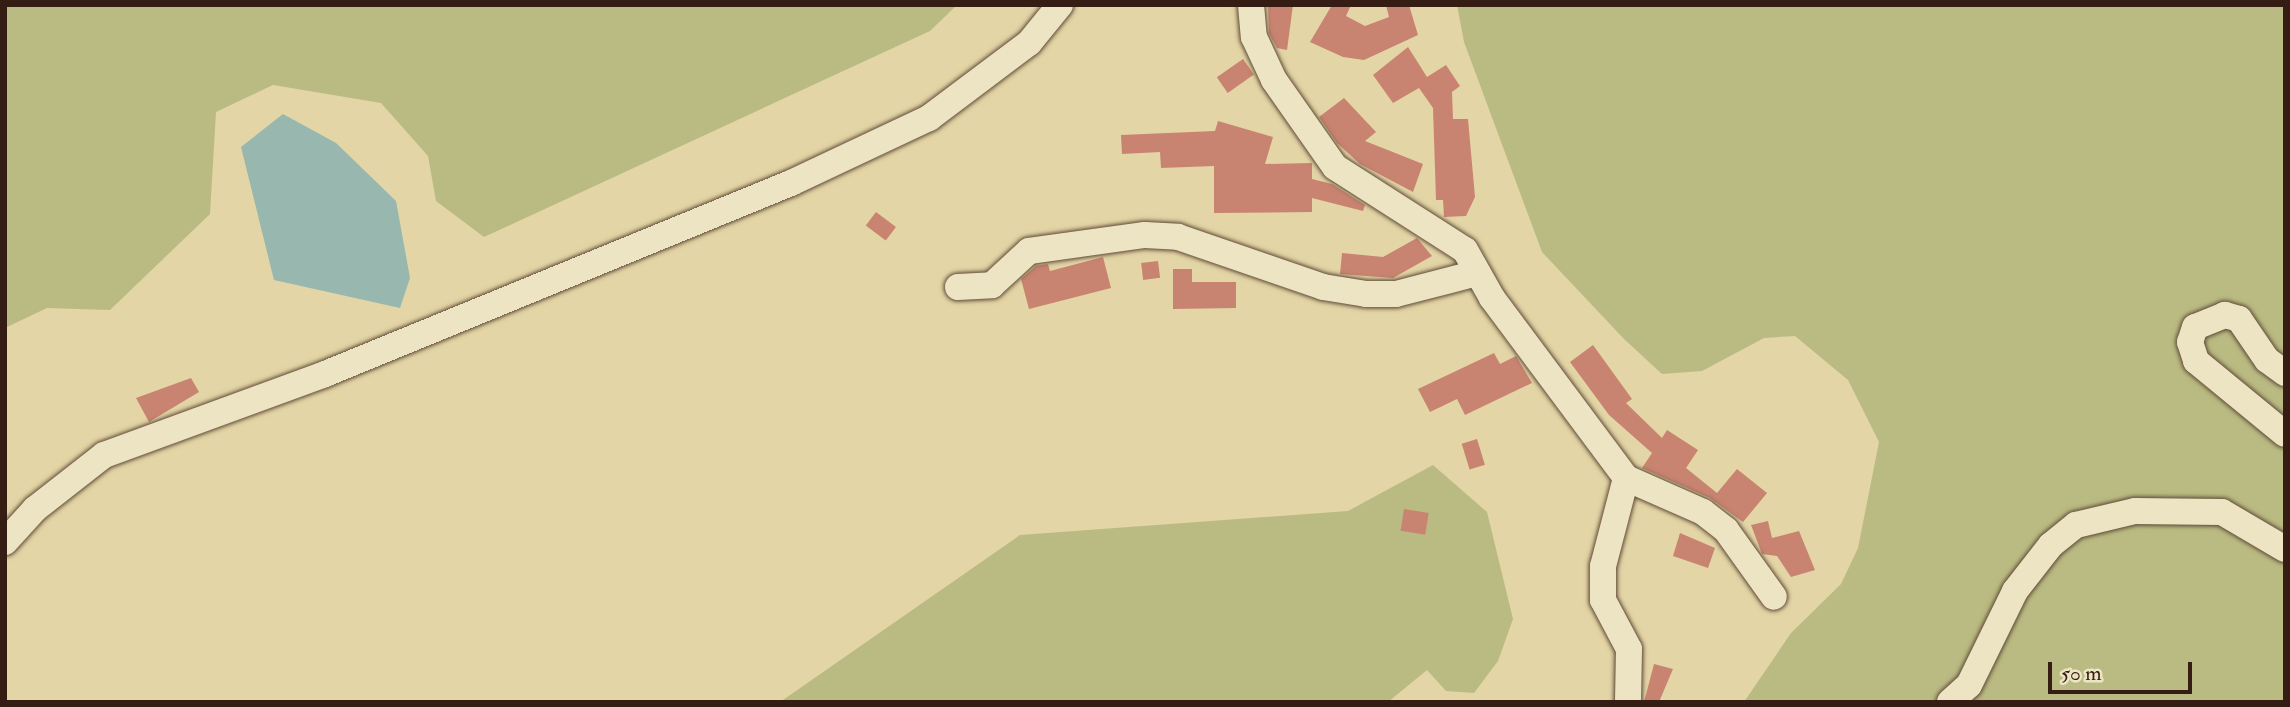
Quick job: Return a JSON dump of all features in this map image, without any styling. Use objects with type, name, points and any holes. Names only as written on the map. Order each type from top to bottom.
[{"type":"street","points":[[5,542],[35,509],[104,455],[324,374],[791,183],[929,118],[1029,43],[1060,5]]},
{"type":"street","points":[[1251,5],[1254,37],[1274,80],[1335,167],[1465,250],[1477,273],[1626,478],[1703,512],[1726,530],[1774,597]]},
{"type":"street","points":[[958,288],[992,285],[1029,251],[1145,235],[1178,237],[1323,287],[1366,294],[1396,294],[1477,273]]},
{"type":"street","points":[[2285,373],[2267,360],[2239,319],[2224,315],[2195,327],[2190,342],[2196,361],[2285,434]]},
{"type":"street","points":[[1626,478],[1603,566],[1603,600],[1629,649],[1628,702]]},
{"type":"street","points":[[1950,702],[1969,685],[2015,591],[2051,545],[2076,524],[2135,511],[2222,512],[2285,549]]},
{"type":"green space","points":[[5,5],[957,5],[930,31],[484,237],[436,201],[428,156],[381,103],[273,85],[216,112],[210,214],[110,310],[47,308],[5,328]]},
{"type":"green space","points":[[1457,5],[2285,5],[2285,702],[1744,702],[1791,633],[1841,584],[1858,548],[1879,442],[1848,380],[1795,336],[1764,338],[1702,371],[1662,374],[1624,339],[1542,252],[1464,42]]},
{"type":"green space","points":[[1433,465],[1487,512],[1513,619],[1498,661],[1474,693],[1446,691],[1427,670],[1388,702],[780,702],[1020,535],[1348,511]]},
{"type":"water","points":[[283,114],[336,143],[396,201],[410,278],[400,308],[274,280],[241,147]]},
{"type":"building","points":[[1268,5],[1293,5],[1287,50],[1277,48],[1269,33]]},
{"type":"building","points":[[1332,5],[1351,5],[1346,16],[1365,26],[1389,17],[1386,5],[1409,5],[1418,35],[1364,60],[1343,57],[1310,42]]},
{"type":"building","points":[[1408,47],[1427,77],[1446,65],[1460,86],[1452,92],[1453,119],[1468,119],[1475,197],[1466,216],[1444,217],[1443,200],[1436,200],[1433,108],[1419,88],[1393,103],[1373,75]]},
{"type":"building","points":[[1243,59],[1254,75],[1228,93],[1217,77]]},
{"type":"building","points":[[1344,98],[1376,132],[1365,141],[1423,164],[1413,192],[1360,164],[1337,143],[1319,117]]},
{"type":"building","points":[[1218,121],[1273,137],[1265,164],[1312,163],[1312,179],[1332,184],[1365,205],[1363,211],[1312,198],[1312,212],[1214,213],[1214,166],[1161,168],[1160,152],[1122,154],[1121,135],[1215,131]]},
{"type":"building","points":[[876,212],[896,227],[886,241],[866,226]]},
{"type":"building","points":[[1417,238],[1432,256],[1393,278],[1340,274],[1342,253],[1383,257]]},
{"type":"building","points":[[1103,257],[1111,288],[1029,309],[1021,279],[1036,266],[1048,264],[1050,271]]},
{"type":"building","points":[[1158,261],[1160,278],[1143,280],[1141,263]]},
{"type":"building","points":[[1173,269],[1192,269],[1192,282],[1236,282],[1236,308],[1173,309]]},
{"type":"building","points":[[1593,345],[1632,399],[1626,403],[1662,438],[1667,430],[1698,450],[1686,468],[1717,493],[1737,469],[1767,493],[1743,522],[1710,498],[1642,468],[1652,453],[1609,415],[1570,362]]},
{"type":"building","points":[[1494,353],[1500,364],[1516,356],[1532,383],[1465,415],[1457,399],[1430,412],[1418,389]]},
{"type":"building","points":[[191,378],[199,392],[149,422],[136,398]]},
{"type":"building","points":[[1477,439],[1485,465],[1470,469],[1462,444]]},
{"type":"building","points":[[1404,509],[1429,513],[1425,535],[1401,531]]},
{"type":"building","points":[[1768,521],[1772,538],[1799,531],[1815,570],[1791,577],[1777,556],[1762,554],[1751,525]]},
{"type":"building","points":[[1680,533],[1715,548],[1708,568],[1673,556]]},
{"type":"building","points":[[1654,664],[1673,669],[1659,702],[1644,702]]}]
